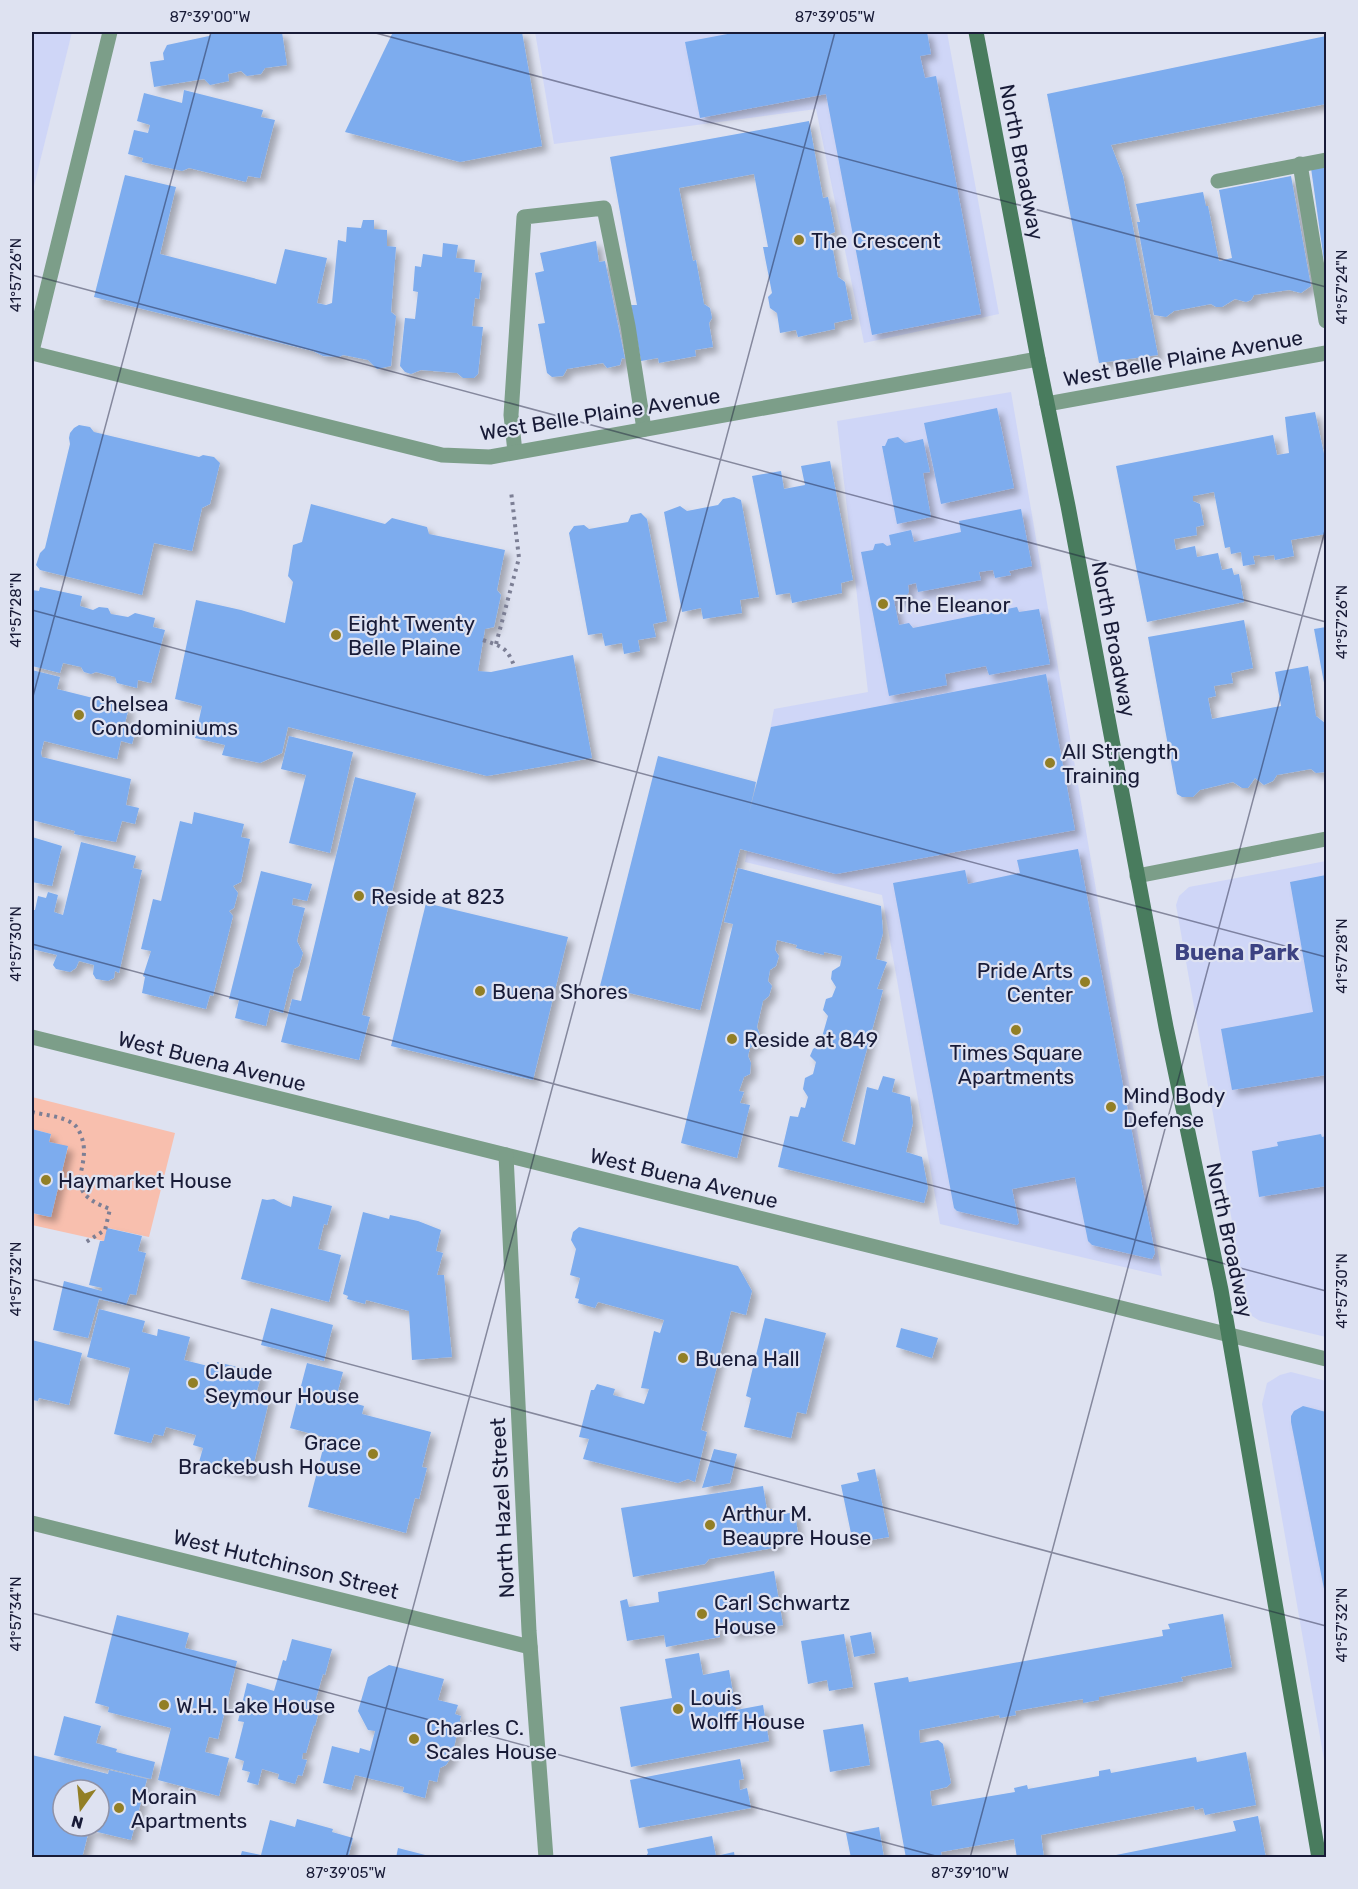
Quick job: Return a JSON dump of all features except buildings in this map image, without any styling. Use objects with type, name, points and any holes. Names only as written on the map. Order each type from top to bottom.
[{"type":"main road","name":"North Broadway","points":[[976,32],[1038,359],[1071,518],[1137,876],[1228,1334],[1319,1857]]},
{"type":"street","points":[[32,352],[110,32]]},
{"type":"street","points":[[1218,181],[1326,160]]},
{"type":"street","points":[[1300,164],[1326,321]]},
{"type":"street","points":[[515,452],[512,416],[524,217],[604,208],[628,326],[644,429]]},
{"type":"street","name":"West Belle Plaine Avenue","points":[[32,352],[442,455],[490,457],[1038,359]]},
{"type":"street","name":"West Belle Plaine Avenue","points":[[1047,404],[1326,353]]},
{"type":"street","points":[[1137,876],[1326,839]]},
{"type":"street","name":"West Buena Avenue","points":[[32,1037],[1326,1359]]},
{"type":"street","name":"North Hazel Street","points":[[506,1155],[530,1647],[546,1857]]},
{"type":"street","name":"West Hutchinson Street","points":[[32,1522],[530,1647]]},
{"type":"path","points":[[496,644],[519,558],[510,491]]},
{"type":"path","points":[[483,640],[501,646],[510,653],[515,668]]},
{"type":"path","points":[[32,1112],[70,1122],[78,1128],[83,1139],[85,1153],[80,1176],[81,1189],[88,1198],[110,1209],[105,1230],[83,1244]]},
{"type":"shaded area","points":[[32,32],[72,32],[32,194]]},
{"type":"shaded area","points":[[535,32],[947,32],[999,314],[864,343],[816,109],[554,144]]},
{"type":"shaded area","points":[[1011,392],[1162,1276],[940,1224],[882,895],[745,862],[774,709],[868,692],[837,421]]},
{"type":"shaded area","points":[[1326,861],[1326,1337],[1260,1321],[1252,1316],[1247,1306],[1176,905],[1179,896],[1189,887]]},
{"type":"shaded area","points":[[32,1097],[175,1133],[149,1237],[108,1228],[104,1241],[32,1225],[32,1213],[51,1217],[68,1147],[49,1142],[51,1134],[32,1129]]},
{"type":"shaded area","points":[[1291,1372],[1326,1381],[1326,1771],[1262,1404],[1267,1383],[1280,1375]]},
{"type":"place","name":"The Crescent","points":[[799,240]]},
{"type":"place","name":"The Eleanor","points":[[883,604]]},
{"type":"place","name":"Eight Twenty Belle Plaine","points":[[336,635]]},
{"type":"place","name":"Chelsea Condominiums","points":[[79,715]]},
{"type":"place","name":"All Strength Training","points":[[1050,763]]},
{"type":"place","name":"Reside at 823","points":[[359,896]]},
{"type":"place","name":"Pride Arts Center","points":[[1085,982]]},
{"type":"place","name":"Buena Shores","points":[[480,991]]},
{"type":"place","name":"Times Square Apartments","points":[[1016,1030]]},
{"type":"place","name":"Reside at 849","points":[[732,1039]]},
{"type":"place","name":"Mind Body Defense","points":[[1111,1107]]},
{"type":"place","name":"Haymarket House","points":[[46,1180]]},
{"type":"place","name":"Buena Hall","points":[[683,1358]]},
{"type":"place","name":"Claude Seymour House","points":[[193,1383]]},
{"type":"place","name":"Grace Brackebush House","points":[[373,1454]]},
{"type":"place","name":"Arthur M. Beaupre House","points":[[710,1525]]},
{"type":"place","name":"Carl Schwartz House","points":[[702,1614]]},
{"type":"place","name":"W.H. Lake House","points":[[164,1705]]},
{"type":"place","name":"Louis Wolff House","points":[[678,1709]]},
{"type":"place","name":"Charles C. Scales House","points":[[414,1739]]},
{"type":"place","name":"Morain Apartments","points":[[119,1808]]},
{"type":"district","name":"Buena Park","points":[[1237,952]]}]
